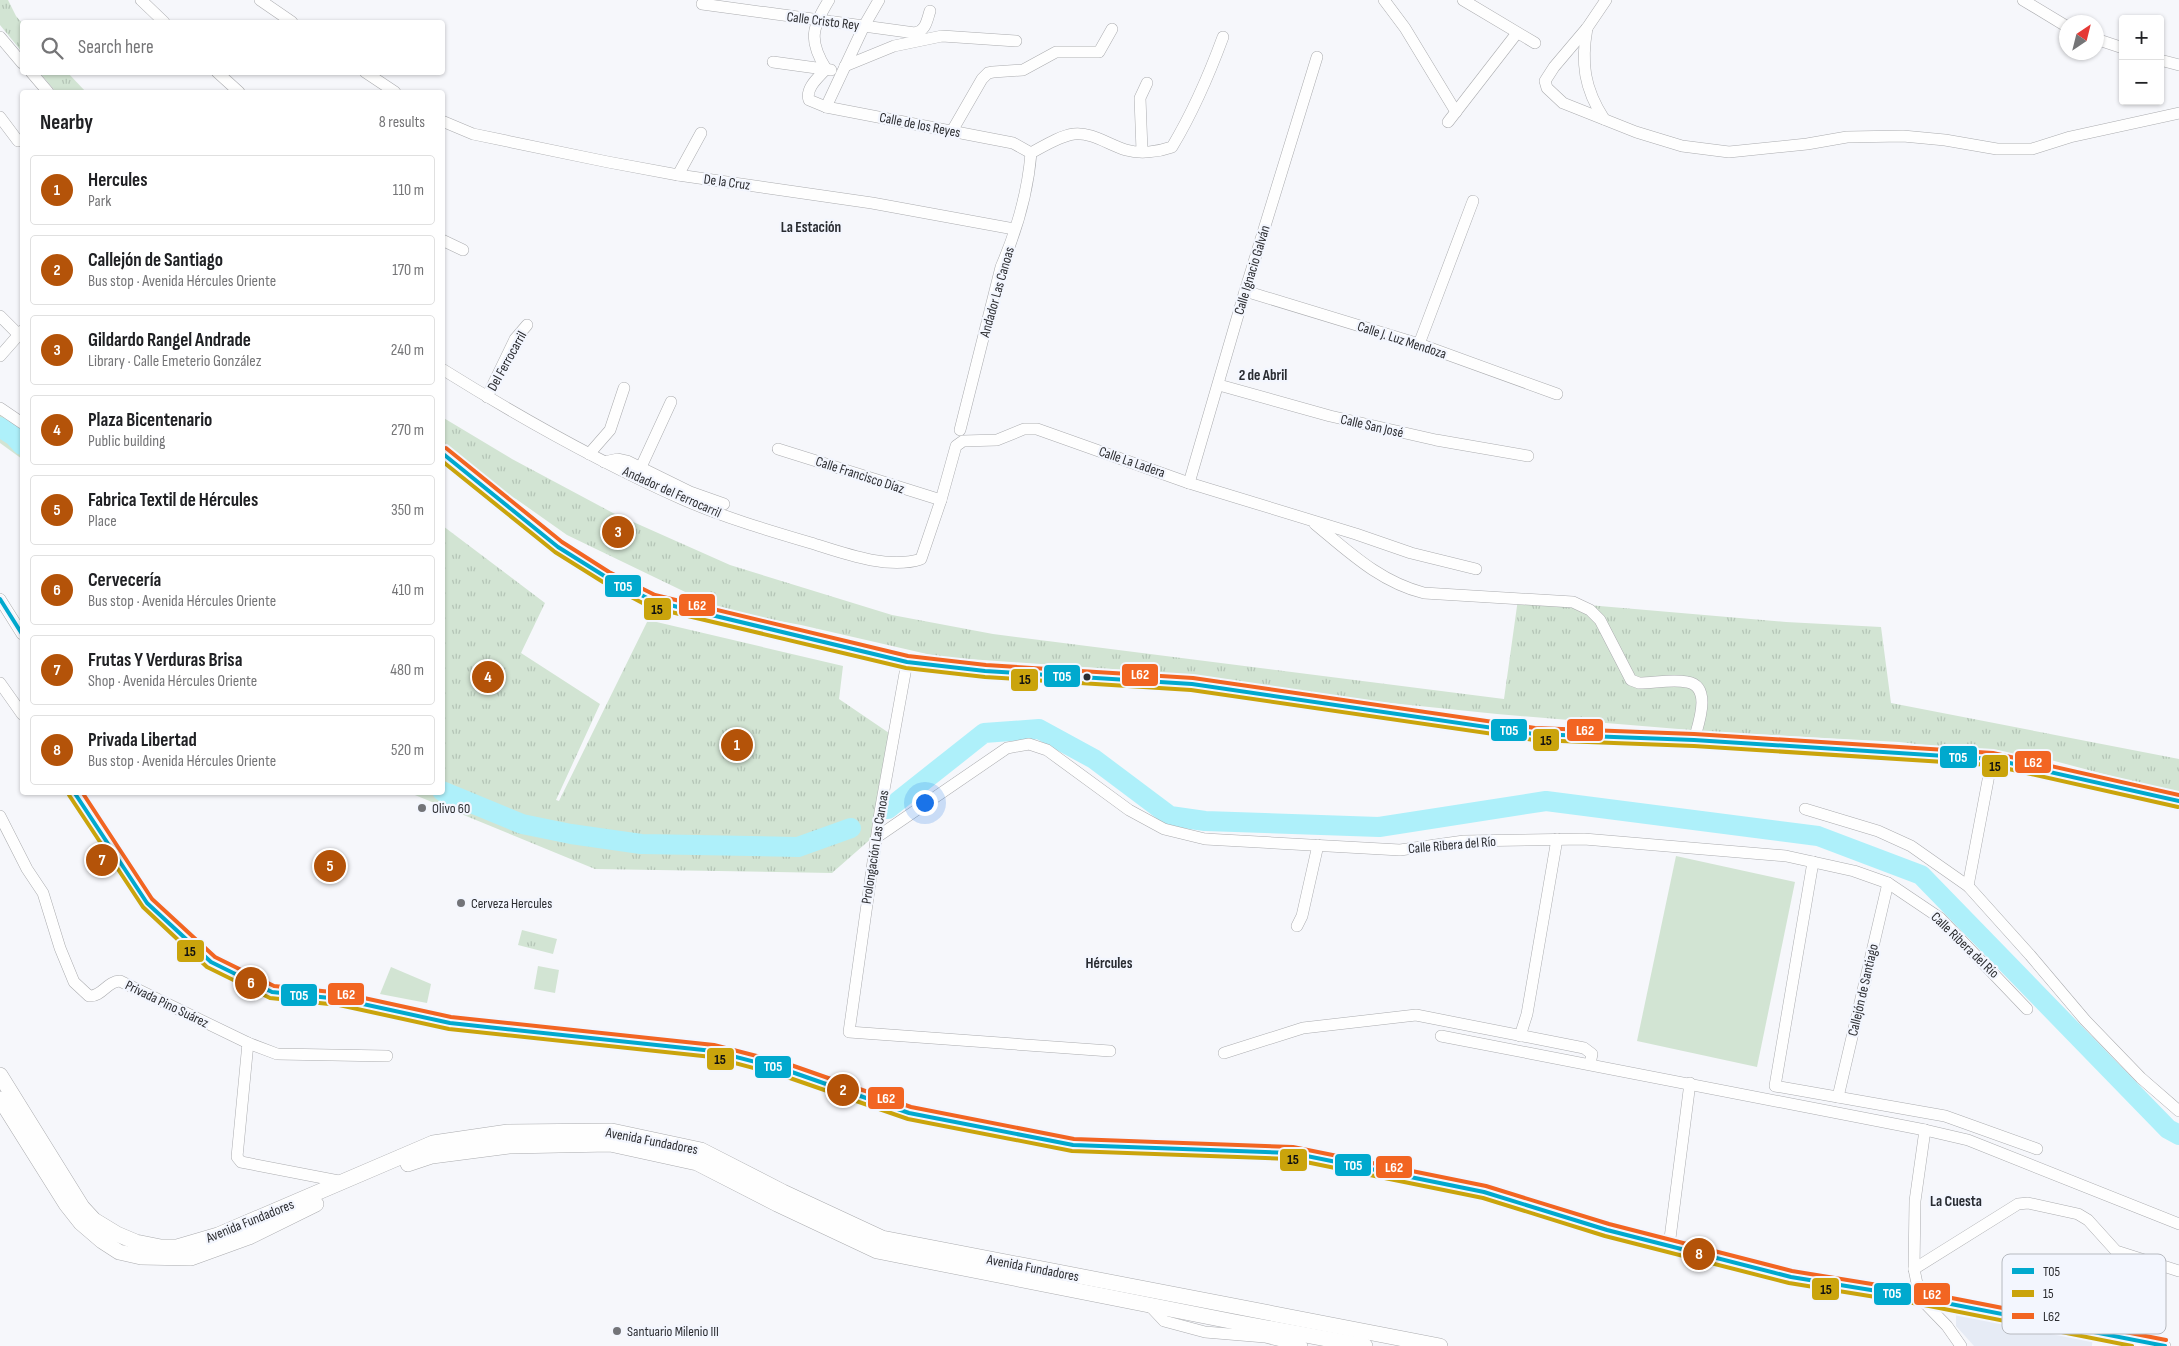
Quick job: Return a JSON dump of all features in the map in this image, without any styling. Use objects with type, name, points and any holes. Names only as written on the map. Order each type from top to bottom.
[{"type":"main road","name":"Avenida Fundadores","points":[[0,1075],[82,1207],[94,1220],[117,1234],[136,1242],[161,1247],[178,1247],[194,1243],[433,1144],[508,1132],[612,1131],[702,1150],[783,1192],[882,1238],[1440,1346]]},
{"type":"main road","name":"Avenida Fundadores","points":[[0,1099],[66,1204],[81,1223],[102,1241],[119,1252],[142,1257],[191,1258],[249,1237],[373,1176],[432,1156],[509,1146],[610,1144],[697,1163],[777,1204],[877,1251],[1365,1346]]},
{"type":"street","points":[[141,0],[162,20]]},
{"type":"street","points":[[260,0],[289,20]]},
{"type":"street","points":[[826,69],[814,44],[816,21],[829,0]]},
{"type":"street","points":[[826,107],[864,26],[879,0]]},
{"type":"street","points":[[1384,0],[1405,28],[1456,112]]},
{"type":"street","points":[[1463,0],[1535,43]]},
{"type":"street","points":[[1606,0],[1587,28],[1554,66],[1545,81],[1546,88],[1564,103],[1636,132],[1682,146],[1730,152],[1807,144],[1848,137],[1903,136],[1945,140],[1997,149],[2032,149],[2070,137],[2179,113]]},
{"type":"street","points":[[2023,0],[2059,22]]},
{"type":"street","name":"Calle Cristo Rey","points":[[702,4],[915,33],[921,32],[930,11]]},
{"type":"street","points":[[1587,28],[1584,62],[1588,88],[1593,102],[1604,119]]},
{"type":"street","points":[[952,131],[982,79],[988,74],[1023,70],[1056,52],[1099,52],[1112,29]]},
{"type":"street","points":[[1448,122],[1517,33]]},
{"type":"street","points":[[0,36],[20,61]]},
{"type":"street","points":[[773,62],[826,69],[844,69],[894,46],[942,36],[1016,41]]},
{"type":"street","points":[[1031,153],[1057,140],[1075,134],[1095,137],[1127,150],[1159,152],[1172,147],[1208,79],[1223,37]]},
{"type":"street","points":[[2104,42],[2119,47]]},
{"type":"street","name":"Calle Ignacio Galván","points":[[1190,483],[1245,291],[1317,57]]},
{"type":"street","points":[[2164,61],[2179,65]]},
{"type":"street","name":"Calle de los Reyes","points":[[826,69],[809,90],[807,95],[809,100],[826,107],[1012,143],[1031,153]]},
{"type":"street","points":[[34,75],[46,90]]},
{"type":"street","points":[[220,75],[237,90]]},
{"type":"street","points":[[370,75],[392,90]]},
{"type":"street","points":[[1142,151],[1140,98],[1146,83]]},
{"type":"street","points":[[0,117],[18,140]]},
{"type":"street","name":"De la Cruz","points":[[445,122],[473,134],[608,162],[678,175],[872,202],[1014,229]]},
{"type":"street","points":[[678,175],[701,133]]},
{"type":"street","name":"Andador Las Canoas","points":[[960,430],[1001,267],[1011,246],[1029,177],[1031,153]]},
{"type":"street","points":[[1419,344],[1472,201]]},
{"type":"street","points":[[447,243],[463,250]]},
{"type":"street","name":"Calle J. Luz Mendoza","points":[[1245,291],[1419,344],[1557,394]]},
{"type":"street","points":[[0,316],[20,332]]},
{"type":"street","name":"Del Ferrocarril","points":[[487,397],[515,339],[527,325]]},
{"type":"street","points":[[0,356],[20,334]]},
{"type":"street","name":"Andador del Ferrocarril","points":[[445,371],[487,397],[589,454],[683,499],[755,526],[850,555],[893,563],[921,559],[941,500]]},
{"type":"street","name":"Calle San José","points":[[1219,385],[1339,418],[1436,440],[1528,456]]},
{"type":"street","points":[[589,454],[610,430],[624,388]]},
{"type":"street","points":[[641,467],[671,402]]},
{"type":"street","points":[[0,408],[20,422]]},
{"type":"street","name":"Calle La Ladera","points":[[941,500],[956,446],[963,442],[997,440],[1032,428],[1190,483],[1411,553],[1476,569]]},
{"type":"street","name":"Calle Francisco Díaz","points":[[778,449],[941,500]]},
{"type":"street","points":[[445,455],[558,547],[606,577],[653,601],[907,662],[985,671],[1192,684],[1534,734],[1694,740],[1992,759],[2179,802]]},
{"type":"street","points":[[604,462],[618,459],[641,467],[690,492],[724,504]]},
{"type":"street","name":"Calle La Ladera","points":[[1310,520],[1368,567],[1408,589],[1424,593],[1573,602],[1590,610],[1600,620],[1631,680],[1639,683],[1688,682],[1697,687],[1702,697],[1701,716],[1694,740]]},
{"type":"street","points":[[0,599],[20,631]]},
{"type":"street","name":"Prolongación Las Canoas","points":[[907,662],[880,812],[848,1032],[1110,1051]]},
{"type":"street","points":[[0,683],[20,711]]},
{"type":"street","name":"Calle Ribera del Río","points":[[877,837],[1007,748],[1028,744],[1047,750],[1129,810],[1164,829],[1205,839],[1400,850],[1464,842],[1584,839],[1786,856],[1854,871],[1888,883],[1940,918],[2027,1009]]},
{"type":"street","points":[[1968,886],[1992,759]]},
{"type":"street","points":[[76,795],[148,903],[163,919],[211,962],[250,983],[272,992],[340,999],[450,1023],[541,1034],[713,1050],[786,1070],[908,1113],[1073,1145],[1292,1153],[1484,1192],[1607,1230],[1791,1277],[1920,1298],[2002,1314]]},
{"type":"street","points":[[1805,809],[1878,831],[1911,846],[1968,886],[2085,1020],[2140,1078],[2179,1111]]},
{"type":"street","name":"Privada Pino Suárez","points":[[0,816],[27,869],[43,893],[61,951],[74,982],[86,994],[94,996],[114,982],[120,982],[248,1043],[277,1054],[387,1056]]},
{"type":"street","points":[[1520,1036],[1527,1014],[1557,839]]},
{"type":"street","points":[[1297,926],[1302,916],[1318,845]]},
{"type":"street","points":[[1813,862],[1775,1086],[1945,1116],[2037,1149]]},
{"type":"street","name":"Callejón de Santiago","points":[[1838,1097],[1888,883]]},
{"type":"street","points":[[1224,1053],[1303,1028],[1416,1015],[1584,1048],[1592,1054],[1590,1064]]},
{"type":"street","points":[[1441,1036],[1690,1083],[1968,1140],[2179,1224]]},
{"type":"street","points":[[248,1043],[238,1157],[241,1162],[344,1182]]},
{"type":"street","points":[[1669,1246],[1690,1083]]},
{"type":"street","points":[[1925,1130],[1915,1201],[1914,1269],[1920,1298],[1947,1326],[1961,1346]]},
{"type":"street","points":[[1914,1269],[2018,1204],[2028,1203],[2078,1214],[2088,1220],[2116,1251],[2125,1254]]},
{"type":"street","points":[[2166,1267],[2179,1271]]},
{"type":"street","points":[[1149,1305],[1164,1321],[1205,1332],[1265,1337],[1302,1346]]},
{"type":"street","points":[[2104,1334],[2165,1346]]},
{"type":"shaded area","points":[[1956,1310],[2002,1318],[2002,1334],[2088,1334],[2093,1335],[2092,1346],[1974,1346],[1956,1326]]},
{"type":"green space","points":[[0,0],[8,0],[20,21],[20,50],[0,25]]},
{"type":"green space","points":[[42,75],[70,75],[84,90],[54,90]]},
{"type":"green space","points":[[0,408],[20,423],[20,458],[0,443]]},
{"type":"green space","points":[[445,419],[512,459],[613,513],[730,565],[892,615],[993,634],[1504,699],[1518,599],[1786,622],[1881,627],[1891,703],[2179,759],[2179,794],[2047,759],[1899,742],[1715,732],[1497,714],[1303,694],[1153,672],[940,657],[801,625],[752,616],[708,603],[567,535],[516,499],[499,492],[466,462],[445,446]]},
{"type":"green space","points":[[445,528],[545,603],[521,653],[600,704],[556,800],[559,801],[648,620],[843,666],[839,699],[889,733],[873,837],[832,873],[595,869],[415,795],[445,795]]},
{"type":"green space","points":[[1676,856],[1795,882],[1757,1067],[1637,1041]]},
{"type":"green space","points":[[522,930],[557,939],[553,954],[518,945]]},
{"type":"green space","points":[[538,966],[559,970],[555,993],[534,989]]},
{"type":"green space","points":[[391,967],[431,984],[427,1003],[380,994]]},
{"type":"waterway","points":[[0,427],[14,436],[20,443]]},
{"type":"waterway","points":[[888,809],[984,733],[1039,729],[1094,759],[1170,816],[1205,821],[1379,827],[1546,801],[1818,836],[1921,875],[2168,1129],[2179,1135]]},
{"type":"waterway","points":[[445,792],[522,824],[571,834],[641,844],[798,847],[851,828]]},
{"type":"transit line","name":"L62","points":[[446,448],[562,542],[609,572],[655,595],[908,656],[986,665],[1193,678],[1535,728],[1694,734],[1993,753],[2179,795]]},
{"type":"transit line","name":"T05","points":[[445,455],[558,547],[606,577],[653,601],[907,662],[985,671],[1192,684],[1534,734],[1694,740],[1992,759],[2179,801]]},
{"type":"transit line","name":"15","points":[[445,463],[555,552],[603,582],[650,607],[906,668],[985,677],[1191,690],[1534,740],[1694,746],[1991,765],[2178,807]]},
{"type":"transit line","name":"T05","points":[[0,599],[20,631]]},
{"type":"transit line","name":"15","points":[[69,795],[143,907],[207,967],[270,998],[339,1005],[449,1029],[712,1057],[784,1076],[908,1119],[1072,1151],[1291,1159],[1483,1198],[1605,1236],[1789,1283],[1919,1304],[2002,1320]]},
{"type":"transit line","name":"T05","points":[[76,795],[147,903],[211,962],[272,992],[340,999],[450,1023],[713,1051],[786,1070],[909,1113],[1073,1145],[1292,1153],[1484,1192],[1607,1230],[1791,1277],[1920,1298],[2002,1314]]},
{"type":"transit line","name":"L62","points":[[84,795],[152,899],[215,957],[274,986],[341,993],[451,1017],[714,1045],[788,1064],[911,1107],[1074,1139],[1293,1147],[1486,1186],[1609,1224],[1792,1271],[1921,1292],[2002,1308]]},
{"type":"transit line","name":"15","points":[[2071,1334],[2132,1346]]},
{"type":"transit line","name":"T05","points":[[2104,1334],[2165,1346]]},
{"type":"transit line","name":"L62","points":[[2135,1334],[2166,1340]]},
{"type":"place","name":"Gildardo Rangel Andrade","points":[[618,532]]},
{"type":"place","name":"Plaza Bicentenario","points":[[488,677]]},
{"type":"place","name":"Hercules","points":[[737,745]]},
{"type":"place","name":"Olivo 60","points":[[422,808]]},
{"type":"place","name":"Frutas Y Verduras Brisa","points":[[102,860]]},
{"type":"place","name":"Fabrica Textil de Hércules","points":[[330,866]]},
{"type":"place","name":"Cerveza Hercules","points":[[461,903]]},
{"type":"place","name":"Cervecería","points":[[251,983]]},
{"type":"place","name":"Callejón de Santiago","points":[[843,1090]]},
{"type":"place","name":"Privada Libertad","points":[[1699,1254]]},
{"type":"place","name":"Santuario Milenio III","points":[[617,1331]]},
{"type":"district","name":"La Estación","points":[[811,227]]},
{"type":"district","name":"2 de Abril","points":[[1263,375]]},
{"type":"district","name":"Hércules","points":[[1109,963]]},
{"type":"district","name":"La Cuesta","points":[[1956,1201]]}]
